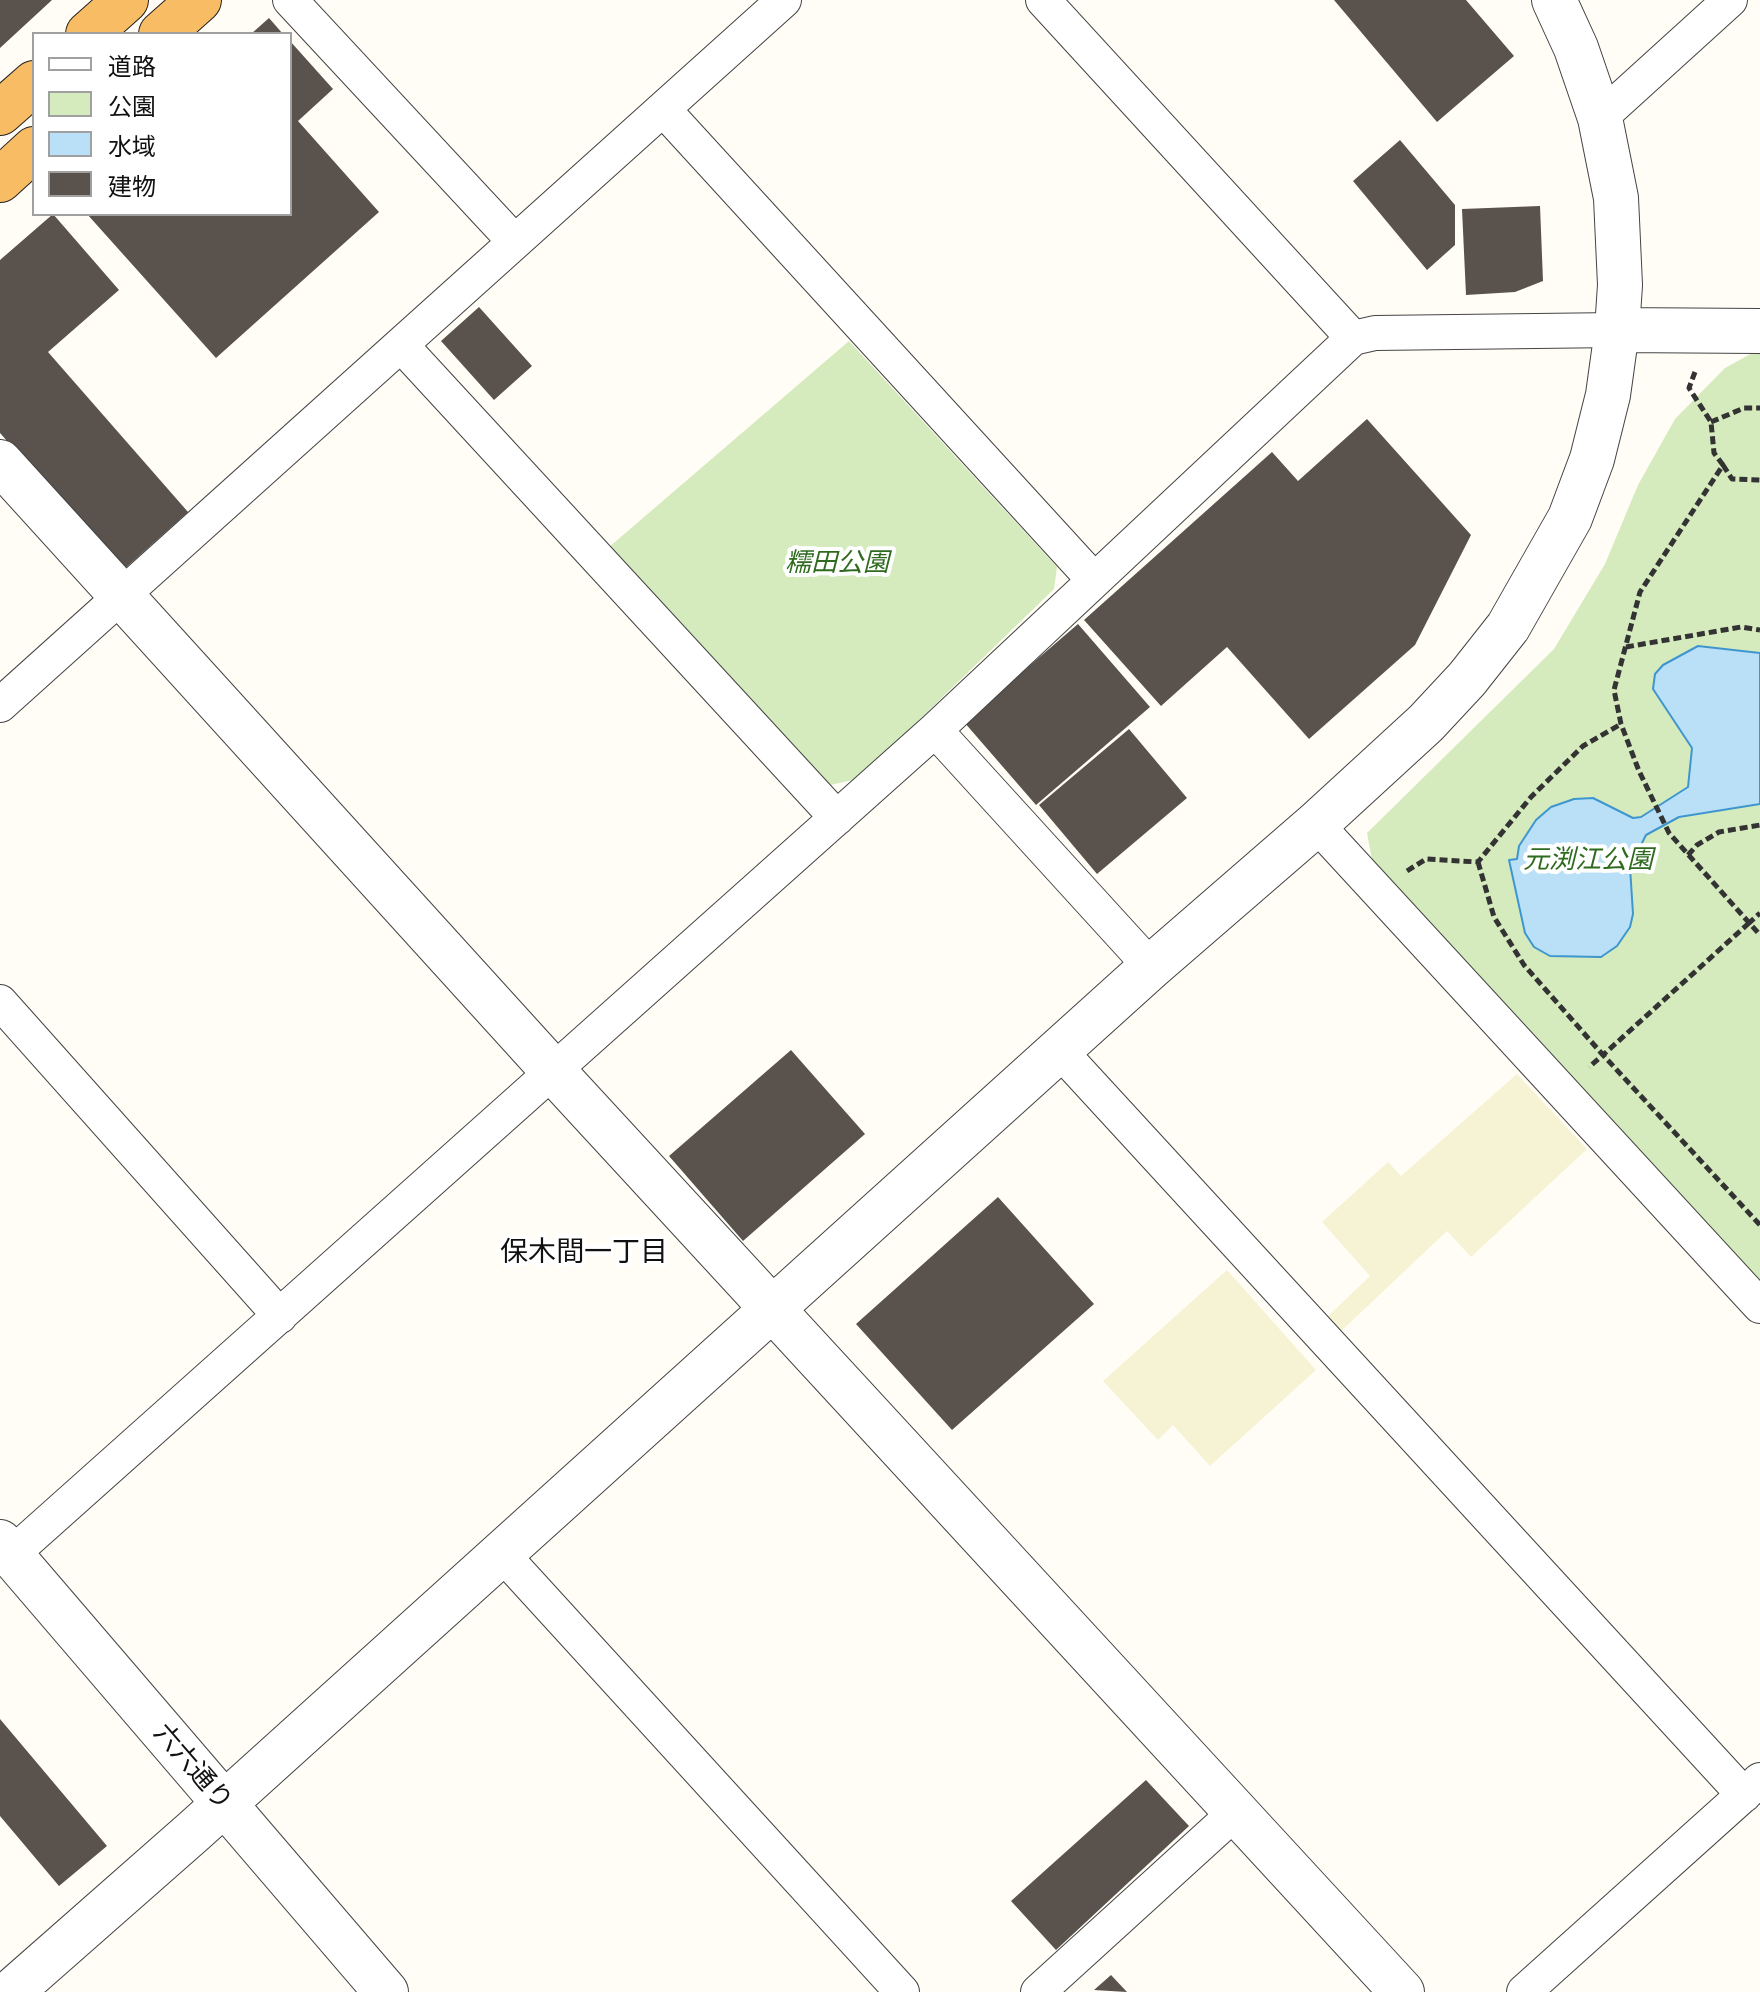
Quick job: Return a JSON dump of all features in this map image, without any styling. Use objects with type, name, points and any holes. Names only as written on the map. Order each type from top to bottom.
[{"type":"highway","points":[[90,32],[126,0]]},
{"type":"highway","points":[[163,32],[199,0]]},
{"type":"highway","points":[[0,113],[32,85]]},
{"type":"highway","points":[[0,180],[32,151]]},
{"type":"street","points":[[290,0],[515,242]]},
{"type":"street","points":[[0,705],[784,0]]},
{"type":"street","points":[[1043,0],[1353,338]]},
{"type":"street","points":[[11,1992],[502,1554],[1151,967],[1316,824],[1426,723],[1467,679],[1508,627],[1541,574],[1570,518],[1592,459],[1608,395],[1617,330],[1620,285],[1616,198],[1600,118],[1576,48],[1554,0]]},
{"type":"street","points":[[1600,118],[1730,0]]},
{"type":"street","points":[[663,109],[1094,580]]},
{"type":"street","points":[[6,1549],[280,1316],[935,730],[1353,338],[1375,333],[1760,331]]},
{"type":"street","points":[[401,345],[837,818]]},
{"type":"street","points":[[0,462],[554,1072],[1402,1992]]},
{"type":"street","points":[[935,730],[1151,967]]},
{"type":"street","points":[[1316,824],[1760,1306]]},
{"type":"street","points":[[0,1002],[280,1316]]},
{"type":"street","points":[[1060,1051],[1752,1787],[1524,1992]]},
{"type":"street","name":"六六通り","points":[[6,1549],[386,1992]]},
{"type":"street","points":[[502,1554],[902,1992]]},
{"type":"street","points":[[1038,1992],[1237,1811]]},
{"type":"path","points":[[1699,362],[1689,388],[1711,422],[1714,453],[1732,479],[1760,480]]},
{"type":"path","points":[[1711,422],[1744,408],[1760,408]]},
{"type":"path","points":[[1723,465],[1640,592],[1614,690],[1621,724],[1653,803],[1669,833],[1760,935]]},
{"type":"path","points":[[1626,647],[1741,627],[1760,630]]},
{"type":"path","points":[[1478,862],[1531,797],[1583,746],[1621,724]]},
{"type":"path","points":[[1688,855],[1697,845],[1719,832],[1760,825]]},
{"type":"path","points":[[1376,890],[1426,859],[1478,862]]},
{"type":"path","points":[[1478,862],[1494,917],[1524,965],[1602,1055],[1760,1225]]},
{"type":"path","points":[[1577,1076],[1760,913]]},
{"type":"shaded area","points":[[1517,1074],[1587,1149],[1471,1257],[1447,1231],[1337,1335],[1323,1321],[1370,1276],[1322,1222],[1388,1162],[1401,1176]]},
{"type":"shaded area","points":[[1227,1270],[1316,1370],[1210,1466],[1173,1425],[1158,1440],[1103,1381]]},
{"type":"green space","name":"糯田公園","points":[[849,341],[1057,567],[1054,589],[858,779],[825,786],[608,548]]},
{"type":"green space","name":"元渕江公園","points":[[1760,351],[1760,1286],[1378,892],[1367,833],[1554,649],[1605,564],[1638,485],[1675,419],[1725,368]]},
{"type":"water","points":[[1698,646],[1760,653],[1760,804],[1679,817],[1646,835],[1630,867],[1633,914],[1630,927],[1617,946],[1601,957],[1550,956],[1534,947],[1525,933],[1509,860],[1517,859],[1519,846],[1536,820],[1551,807],[1574,799],[1593,798],[1633,818],[1641,817],[1688,787],[1692,748],[1653,689],[1655,674],[1663,665]]},
{"type":"building","points":[[0,0],[52,0],[0,48]]},
{"type":"building","points":[[1334,0],[1466,0],[1514,56],[1437,122]]},
{"type":"building","points":[[269,18],[281,32],[253,32]]},
{"type":"building","points":[[292,43],[333,89],[298,121],[379,212],[216,358],[89,216],[292,216]]},
{"type":"building","points":[[1400,140],[1455,205],[1455,245],[1427,270],[1353,181]]},
{"type":"building","points":[[1540,206],[1543,281],[1515,292],[1466,295],[1462,209]]},
{"type":"building","points":[[51,216],[55,216],[119,290],[48,352],[188,512],[122,571],[0,433],[0,260]]},
{"type":"building","points":[[479,307],[532,366],[494,400],[441,341]]},
{"type":"building","points":[[1367,419],[1471,535],[1415,645],[1309,739],[1227,647],[1161,706],[1084,620],[1272,452],[1298,481]]},
{"type":"building","points":[[1078,624],[1150,707],[1036,805],[964,722]]},
{"type":"building","points":[[1129,729],[1187,798],[1097,874],[1039,805]]},
{"type":"building","points":[[791,1050],[865,1134],[743,1241],[669,1156]]},
{"type":"building","points":[[998,1197],[1094,1304],[952,1430],[856,1324]]},
{"type":"building","points":[[0,1719],[107,1846],[59,1886],[0,1816]]},
{"type":"building","points":[[1146,1780],[1189,1826],[1056,1950],[1011,1901]]},
{"type":"building","points":[[1111,1975],[1127,1992],[1094,1990]]},
{"type":"district","name":"保木間一丁目","points":[[584,1252]]}]
